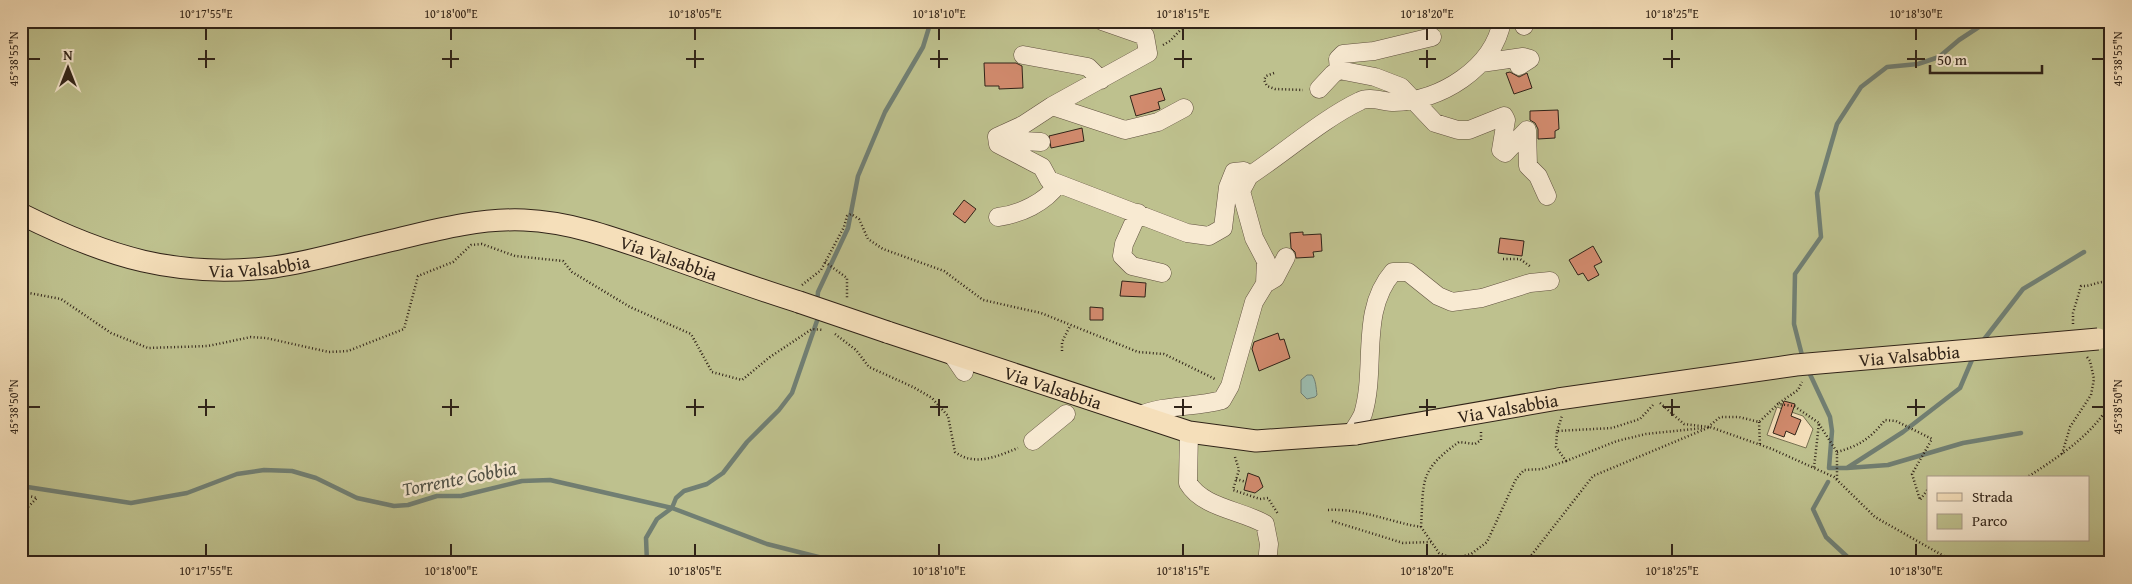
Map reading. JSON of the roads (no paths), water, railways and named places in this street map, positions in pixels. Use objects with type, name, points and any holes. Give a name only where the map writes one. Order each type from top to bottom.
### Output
[{"type":"main road","name":"Via Valsabbia","points":[[21,214],[69,238],[129,258],[201,270],[238,270],[277,266],[460,225],[506,220],[544,222],[602,234],[793,301],[1189,432],[1256,441],[1353,434],[1558,399],[1796,365],[2098,344]]},
{"type":"street","points":[[1102,21],[1145,36],[1148,53],[1052,106],[1023,125],[996,137],[998,144],[1007,151],[1042,167],[1049,180],[1058,184],[1187,233],[1209,236],[1223,228],[1228,186],[1234,172],[1244,171],[1249,176]]},
{"type":"street","points":[[1265,284],[1266,260],[1254,238],[1241,191],[1249,176],[1362,99],[1394,102],[1414,100],[1441,92],[1481,63],[1497,39],[1502,21]]},
{"type":"street","points":[[1339,70],[1338,59],[1343,54],[1410,44],[1432,37]]},
{"type":"street","points":[[1023,55],[1088,68],[1101,80]]},
{"type":"street","points":[[1481,63],[1523,57],[1530,59],[1519,66]]},
{"type":"street","points":[[1319,89],[1339,70],[1376,77],[1401,87],[1435,123],[1458,130],[1469,130],[1504,116],[1506,120],[1501,150],[1504,153],[1527,130],[1528,166],[1538,176],[1547,196]]},
{"type":"street","points":[[1052,106],[1125,130],[1158,122],[1184,108]]},
{"type":"street","points":[[1003,134],[1024,141],[1041,142]]},
{"type":"street","points":[[998,217],[1029,207],[1051,194],[1058,184]]},
{"type":"street","points":[[1138,213],[1124,244],[1122,256],[1132,266],[1162,272]]},
{"type":"street","points":[[1138,416],[1156,408],[1204,405],[1222,400],[1230,386],[1254,302],[1265,284],[1274,278],[1286,257]]},
{"type":"street","points":[[1353,434],[1362,416],[1368,392],[1372,324],[1382,285],[1393,272],[1408,272],[1438,296],[1452,302],[1482,298],[1530,283],[1550,281]]},
{"type":"street","points":[[951,353],[964,372]]},
{"type":"street","points":[[1033,441],[1066,414]]},
{"type":"street","points":[[1189,432],[1183,463],[1188,483],[1196,496],[1251,516],[1265,524],[1269,544],[1267,563]]},
{"type":"waterway","points":[[817,303],[818,292],[848,228],[858,176],[885,112],[923,47],[931,21]]},
{"type":"waterway","points":[[1803,359],[1794,324],[1795,274],[1821,237],[1817,193],[1837,124],[1861,87],[1887,67],[1918,64],[1939,57],[1959,40],[1988,21]]},
{"type":"waterway","points":[[1982,342],[2023,289],[2084,252]]},
{"type":"waterway","points":[[647,563],[646,538],[657,519],[672,508],[676,498],[684,491],[707,484],[723,473],[747,442],[779,410],[792,393],[819,315]]},
{"type":"waterway","points":[[1808,370],[1830,417],[1832,431],[1829,468],[1847,468],[1903,432],[1960,388],[1974,355]]},
{"type":"waterway","points":[[1847,468],[1888,465],[1963,443],[2021,433]]},
{"type":"waterway","name":"Torrente Gobbia","points":[[21,486],[131,503],[187,493],[237,474],[264,470],[292,471],[316,478],[357,498],[394,506],[408,505],[437,496],[461,496],[522,481],[550,480],[672,508],[767,544],[842,563]]},
{"type":"waterway","points":[[1828,482],[1813,509],[1826,537],[1854,563]]}]
